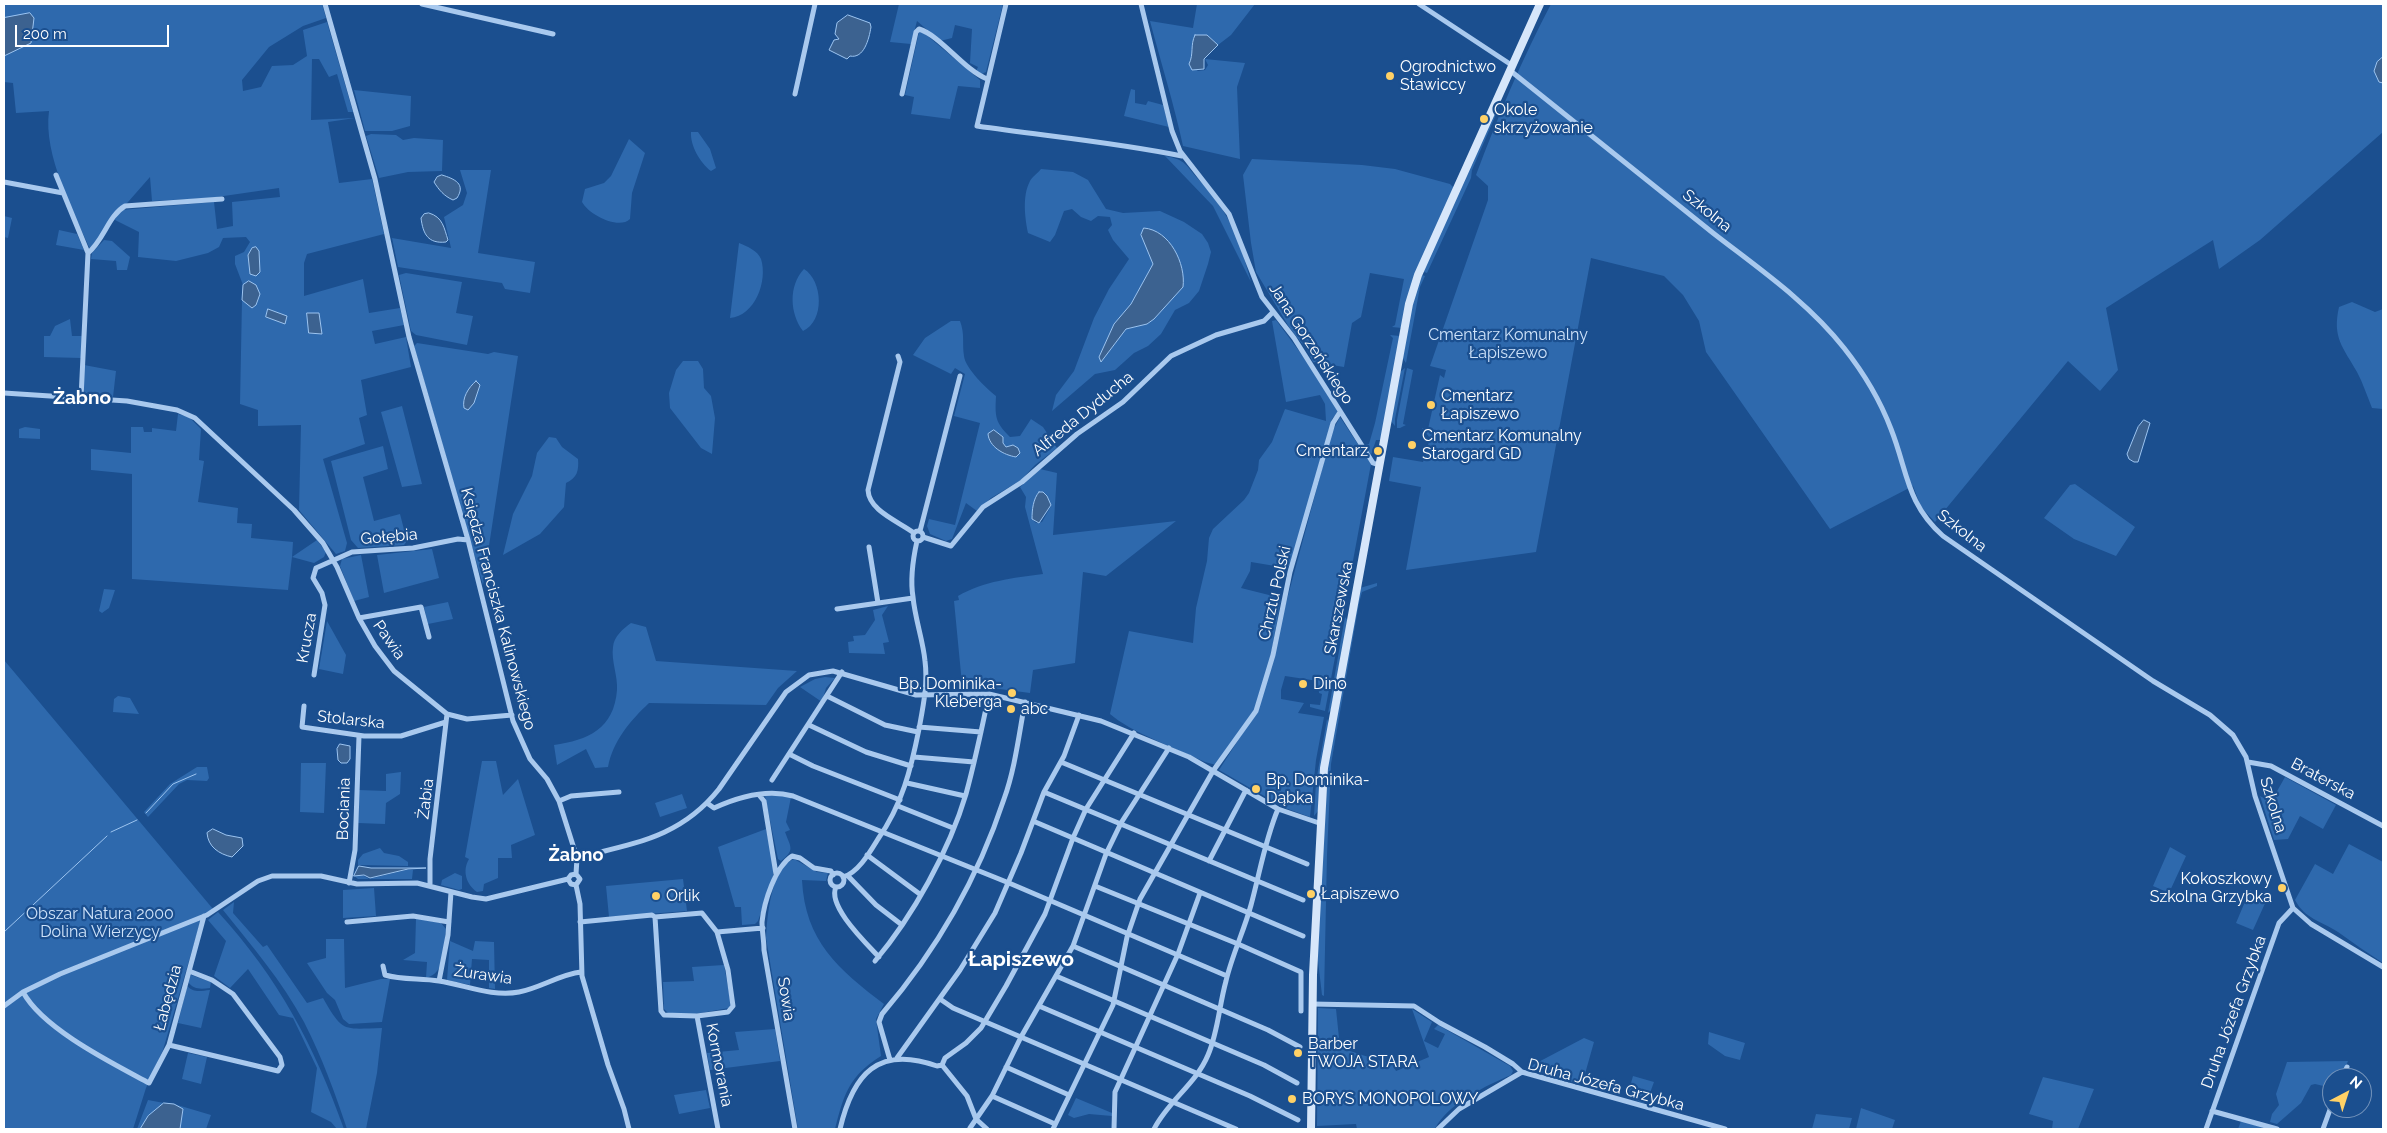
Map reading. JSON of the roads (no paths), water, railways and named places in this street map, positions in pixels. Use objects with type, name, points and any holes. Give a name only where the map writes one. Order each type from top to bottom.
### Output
[{"type":"main road","name":"Skarszewska","points":[[1311,1129],[1312,1004],[1319,823],[1324,768],[1413,290],[1540,4]]},
{"type":"street","name":"Księdza Franciszka Kalinowskiego","points":[[324,4],[376,179],[409,337],[468,540],[518,736],[530,759],[547,779],[559,801],[577,858],[576,874]]},
{"type":"street","points":[[422,4],[553,34]]},
{"type":"street","points":[[795,94],[815,4]]},
{"type":"street","points":[[1006,4],[977,126],[1049,137],[1082,139],[1182,156]]},
{"type":"street","name":"Jana Gorzeńskiego","points":[[1141,4],[1172,131],[1182,156],[1229,214],[1262,296],[1294,338],[1373,463],[1379,465]]},
{"type":"street","name":"Szkolna","points":[[1419,4],[1510,64],[1512,72],[1778,284],[1824,326],[1843,347],[1872,390],[1890,428],[1912,496],[1922,516],[1931,525],[1968,554],[2140,672],[2210,715],[2239,742],[2248,762],[2255,796],[2293,908]]},
{"type":"street","points":[[902,94],[914,40],[919,28],[926,31],[945,48],[987,79]]},
{"type":"street","points":[[56,175],[88,253],[81,398]]},
{"type":"street","points":[[4,182],[63,193]]},
{"type":"street","points":[[88,253],[102,237],[117,210],[125,206],[222,199]]},
{"type":"street","name":"Alfreda Dyducha","points":[[923,537],[951,546],[983,507],[1022,482],[1077,434],[1123,402],[1171,356],[1216,335],[1264,321],[1273,312]]},
{"type":"street","points":[[836,887],[842,884],[845,876],[867,855],[898,806],[912,766],[925,696],[925,661],[913,598],[913,567],[917,541],[923,537],[877,508],[869,499],[868,490],[900,362],[898,356]]},
{"type":"street","points":[[917,541],[913,538],[917,532],[960,376]]},
{"type":"street","name":"Pawia","points":[[4,393],[145,404],[177,410],[190,416],[202,424],[294,510],[323,543],[334,560],[359,618],[379,651],[394,670],[447,714],[467,720],[512,715]]},
{"type":"street","name":"Chrztu Polski","points":[[1054,1127],[1114,1001],[1128,934],[1139,903],[1213,771],[1256,711],[1273,655],[1290,572],[1333,423],[1340,412]]},
{"type":"street","points":[[448,541],[457,536],[464,526]]},
{"type":"street","name":"Gołębia","points":[[334,560],[352,552],[412,548],[458,539],[468,540]]},
{"type":"street","points":[[869,547],[878,603]]},
{"type":"street","name":"Krucza","points":[[314,675],[325,605],[322,593],[314,580],[314,572],[318,566],[334,560]]},
{"type":"street","points":[[837,609],[913,598]]},
{"type":"street","points":[[359,618],[421,607],[429,637]]},
{"type":"street","points":[[577,858],[664,834],[679,825],[707,803],[791,686],[816,672],[842,672],[904,692],[925,696],[960,693],[989,694],[1079,715],[1134,733],[1169,748],[1278,809],[1319,823]]},
{"type":"street","points":[[772,780],[791,755],[842,672]]},
{"type":"street","points":[[836,887],[834,898],[850,926],[877,959],[902,926],[941,855],[965,796],[989,694]]},
{"type":"street","points":[[827,696],[884,725],[981,732]]},
{"type":"street","points":[[890,1060],[879,1022],[882,1014],[947,926],[976,870],[1008,789],[1025,702]]},
{"type":"street","name":"Stolarska","points":[[304,706],[302,727],[359,736],[401,736],[446,722]]},
{"type":"street","name":"Żabia","points":[[430,886],[430,859],[447,714]]},
{"type":"street","points":[[897,1058],[979,942],[1009,883],[1044,792],[1061,762],[1079,715]]},
{"type":"street","points":[[809,725],[866,752],[912,766]]},
{"type":"street","points":[[942,1065],[945,1058],[966,1043],[985,1022],[1036,933],[1051,901],[1072,838],[1086,809],[1134,733]]},
{"type":"street","name":"Bociania","points":[[349,883],[356,850],[359,736]]},
{"type":"street","points":[[970,1128],[992,1096],[1020,1036],[1073,946],[1106,854],[1121,823],[1169,748]]},
{"type":"street","points":[[791,755],[813,766],[900,800]]},
{"type":"street","points":[[914,756],[974,762]]},
{"type":"street","points":[[1061,762],[1307,864]]},
{"type":"street","name":"Braterska","points":[[2248,762],[2271,766],[2383,826]]},
{"type":"street","points":[[907,783],[965,796]]},
{"type":"street","points":[[1209,861],[1246,790]]},
{"type":"street","points":[[559,801],[571,796],[619,792]]},
{"type":"street","points":[[1044,792],[1303,900]]},
{"type":"street","points":[[707,803],[714,808],[739,799],[759,795],[775,793],[793,796],[1009,883],[1227,976]]},
{"type":"street","name":"Sowia","points":[[759,795],[764,801],[776,874]]},
{"type":"street","points":[[898,806],[952,828]]},
{"type":"street","points":[[1154,1129],[1198,1074],[1213,1043],[1227,976],[1249,912],[1258,880],[1264,846],[1278,809]]},
{"type":"street","points":[[1033,821],[1106,854],[1303,936]]},
{"type":"street","points":[[867,855],[920,895]]},
{"type":"street","name":"Sowia","points":[[795,1129],[764,950],[763,928],[766,905],[776,874],[784,861],[792,856],[800,858],[814,868],[831,871],[833,875]]},
{"type":"street","points":[[4,1006],[24,992],[60,974],[204,916],[258,881],[272,876],[321,876],[349,883],[409,882],[486,899],[568,879],[571,875],[576,874],[580,880],[576,885]]},
{"type":"street","points":[[836,887],[830,882],[833,875],[845,876],[902,926]]},
{"type":"street","points":[[568,879],[571,884],[576,885]]},
{"type":"street","points":[[576,885],[580,898],[581,972],[605,1057],[624,1109],[629,1129]]},
{"type":"street","points":[[1095,886],[1238,944],[1301,972],[1301,1011]]},
{"type":"street","name":"Żurawia","points":[[439,981],[449,922],[451,892]]},
{"type":"street","points":[[1114,1129],[1114,1096],[1120,1078],[1178,954],[1200,893]]},
{"type":"street","points":[[2293,908],[2311,924],[2383,967]]},
{"type":"street","name":"Druha Józefa Grzybka","points":[[2206,1129],[2279,923],[2293,908]]},
{"type":"street","points":[[580,922],[652,915],[655,917],[702,913],[718,932],[763,928]]},
{"type":"street","name":"Łabędzia","points":[[24,992],[30,1004],[68,1035],[149,1083],[169,1045],[204,916]]},
{"type":"street","points":[[347,922],[414,916],[449,922]]},
{"type":"street","points":[[655,917],[661,1011],[664,1015],[697,1016]]},
{"type":"street","name":"Kormorania","points":[[718,932],[734,1002],[728,1012],[697,1016],[718,1129]]},
{"type":"street","points":[[1073,946],[1268,1030],[1300,1048]]},
{"type":"street","name":"Żurawia","points":[[383,966],[385,975],[439,981],[505,994],[548,984],[563,976],[581,972]]},
{"type":"street","points":[[169,1045],[278,1071],[282,1065],[280,1058],[233,994],[212,980],[189,971]]},
{"type":"street","points":[[1056,976],[1264,1065],[1297,1083]]},
{"type":"street","points":[[940,999],[953,1008],[1236,1129]]},
{"type":"street","points":[[1312,1004],[1414,1006],[1440,1024],[1485,1046],[1522,1072]]},
{"type":"street","points":[[1039,1006],[1250,1096],[1298,1120]]},
{"type":"street","points":[[840,1129],[847,1105],[858,1083],[870,1070],[897,1058],[942,1065],[967,1096],[976,1119],[987,1129]]},
{"type":"street","points":[[1006,1067],[1069,1095]]},
{"type":"street","name":"Druha Józefa Grzybka","points":[[1438,1129],[1459,1110],[1522,1072],[1724,1129]]},
{"type":"street","points":[[992,1096],[1054,1127]]},
{"type":"street","points":[[2212,1111],[2277,1129]]},
{"type":"waterway","points":[[146,813],[173,784],[196,774]]},
{"type":"waterway","points":[[111,832],[137,820]]},
{"type":"waterway","points":[[4,932],[107,836]]},
{"type":"place","name":"Ogrodnictwo Stawiccy","points":[[1390,76]]},
{"type":"place","name":"Okole skrzyżowanie","points":[[1484,119]]},
{"type":"place","name":"Cmentarz Łapiszewo","points":[[1431,405]]},
{"type":"place","name":"Cmentarz Komunalny Starogard GD","points":[[1412,445]]},
{"type":"place","name":"Cmentarz","points":[[1378,451]]},
{"type":"place","name":"Dino","points":[[1303,684]]},
{"type":"place","name":"Bp. Dominika- Kleberga","points":[[1012,693]]},
{"type":"place","name":"abc","points":[[1011,709]]},
{"type":"place","name":"Bp. Dominika- Dąbka","points":[[1256,789]]},
{"type":"place","name":"Kokoszkowy Szkolna Grzybka","points":[[2282,888]]},
{"type":"place","name":"Łapiszewo","points":[[1311,894]]},
{"type":"place","name":"Orlik","points":[[656,896]]},
{"type":"place","name":"Barber TWOJA STARA","points":[[1298,1053]]},
{"type":"place","name":"BORYS MONOPOLOWY","points":[[1292,1099]]},
{"type":"district","name":"Żabno","points":[[82,398]]},
{"type":"district","name":"Żabno","points":[[576,856]]},
{"type":"district","name":"Łapiszewo","points":[[1021,960]]},
{"type":"park label","name":"Cmentarz Komunalny Łapiszewo","points":[[1508,344]]},
{"type":"park label","name":"Obszar Natura 2000 Dolina Wierzycy","points":[[100,923]]}]
